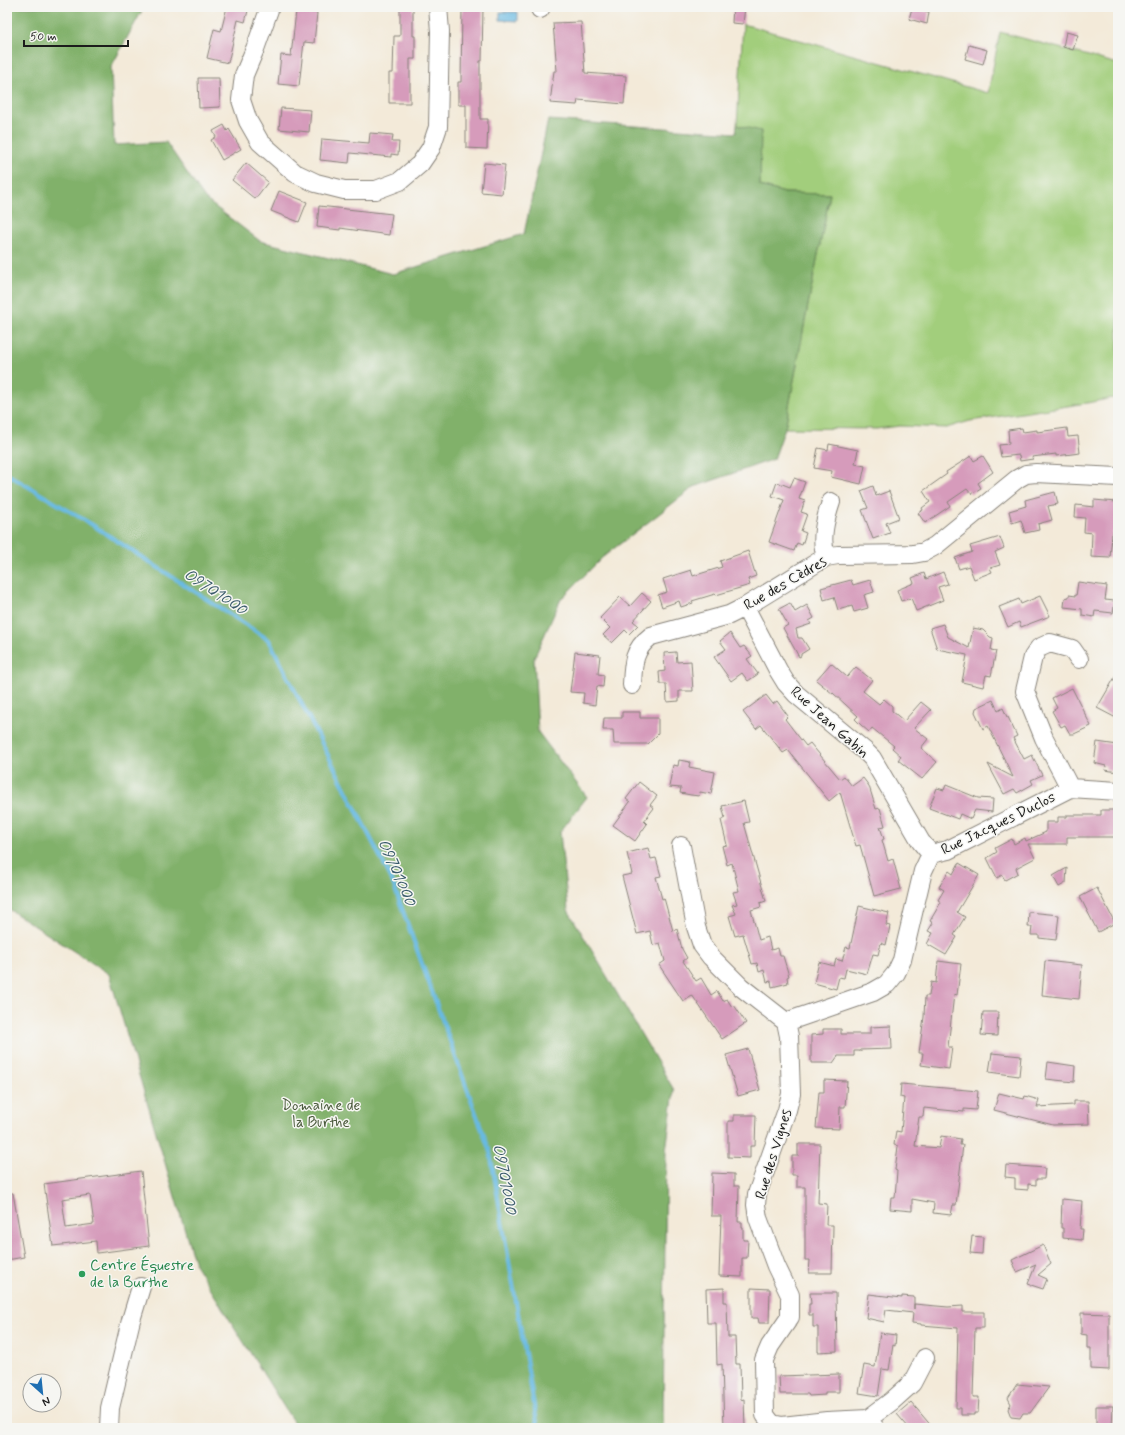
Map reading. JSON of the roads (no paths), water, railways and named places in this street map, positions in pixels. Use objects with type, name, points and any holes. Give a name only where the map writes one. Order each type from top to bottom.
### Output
[{"type":"street","points":[[270,7],[244,75],[241,100],[248,121],[260,142],[294,173],[316,183],[344,190],[376,190],[400,181],[420,164],[431,148],[438,127],[440,31],[438,7]]},
{"type":"street","name":"Rue des Cèdres","points":[[632,685],[633,666],[636,651],[642,643],[651,636],[729,615],[745,608],[826,557],[838,555],[913,554],[924,552],[935,546],[1017,479],[1026,474],[1036,473],[1118,477]]},
{"type":"street","points":[[826,557],[824,549],[825,522],[831,502]]},
{"type":"street","name":"Rue Jean Gabin","points":[[745,608],[786,683],[796,694],[872,758],[920,842],[931,854]]},
{"type":"street","points":[[1070,788],[1044,738],[1025,691],[1033,657],[1039,648],[1050,643],[1072,649],[1079,659]]},
{"type":"street","name":"Rue Jacques Duclos","points":[[786,1022],[873,992],[887,984],[896,973],[902,960],[923,871],[931,854],[948,850],[1070,788],[1118,791]]},
{"type":"street","points":[[682,846],[696,926],[702,945],[711,957],[741,987],[786,1022]]},
{"type":"street","name":"Rue des Vignes","points":[[786,1022],[789,1036],[791,1094],[787,1110],[757,1194],[756,1205],[758,1218],[776,1266],[790,1295],[790,1317],[770,1346],[764,1360],[765,1415],[772,1424],[782,1426],[827,1421],[872,1423]]},
{"type":"street","points":[[109,1428],[110,1408],[131,1320],[141,1287]]},
{"type":"street","points":[[872,1423],[892,1401],[912,1383],[925,1358]]},
{"type":"water","points":[[500,12],[518,12],[518,21],[500,20]]},
{"type":"waterway","name":"O9701000","points":[[7,474],[91,524],[269,640],[391,878],[490,1152],[538,1428]]},
{"type":"place","name":"Centre Équestre de la Burthe","points":[[82,1274]]},
{"type":"park label","name":"Domaine de la Burthe","points":[[321,1114]]}]
